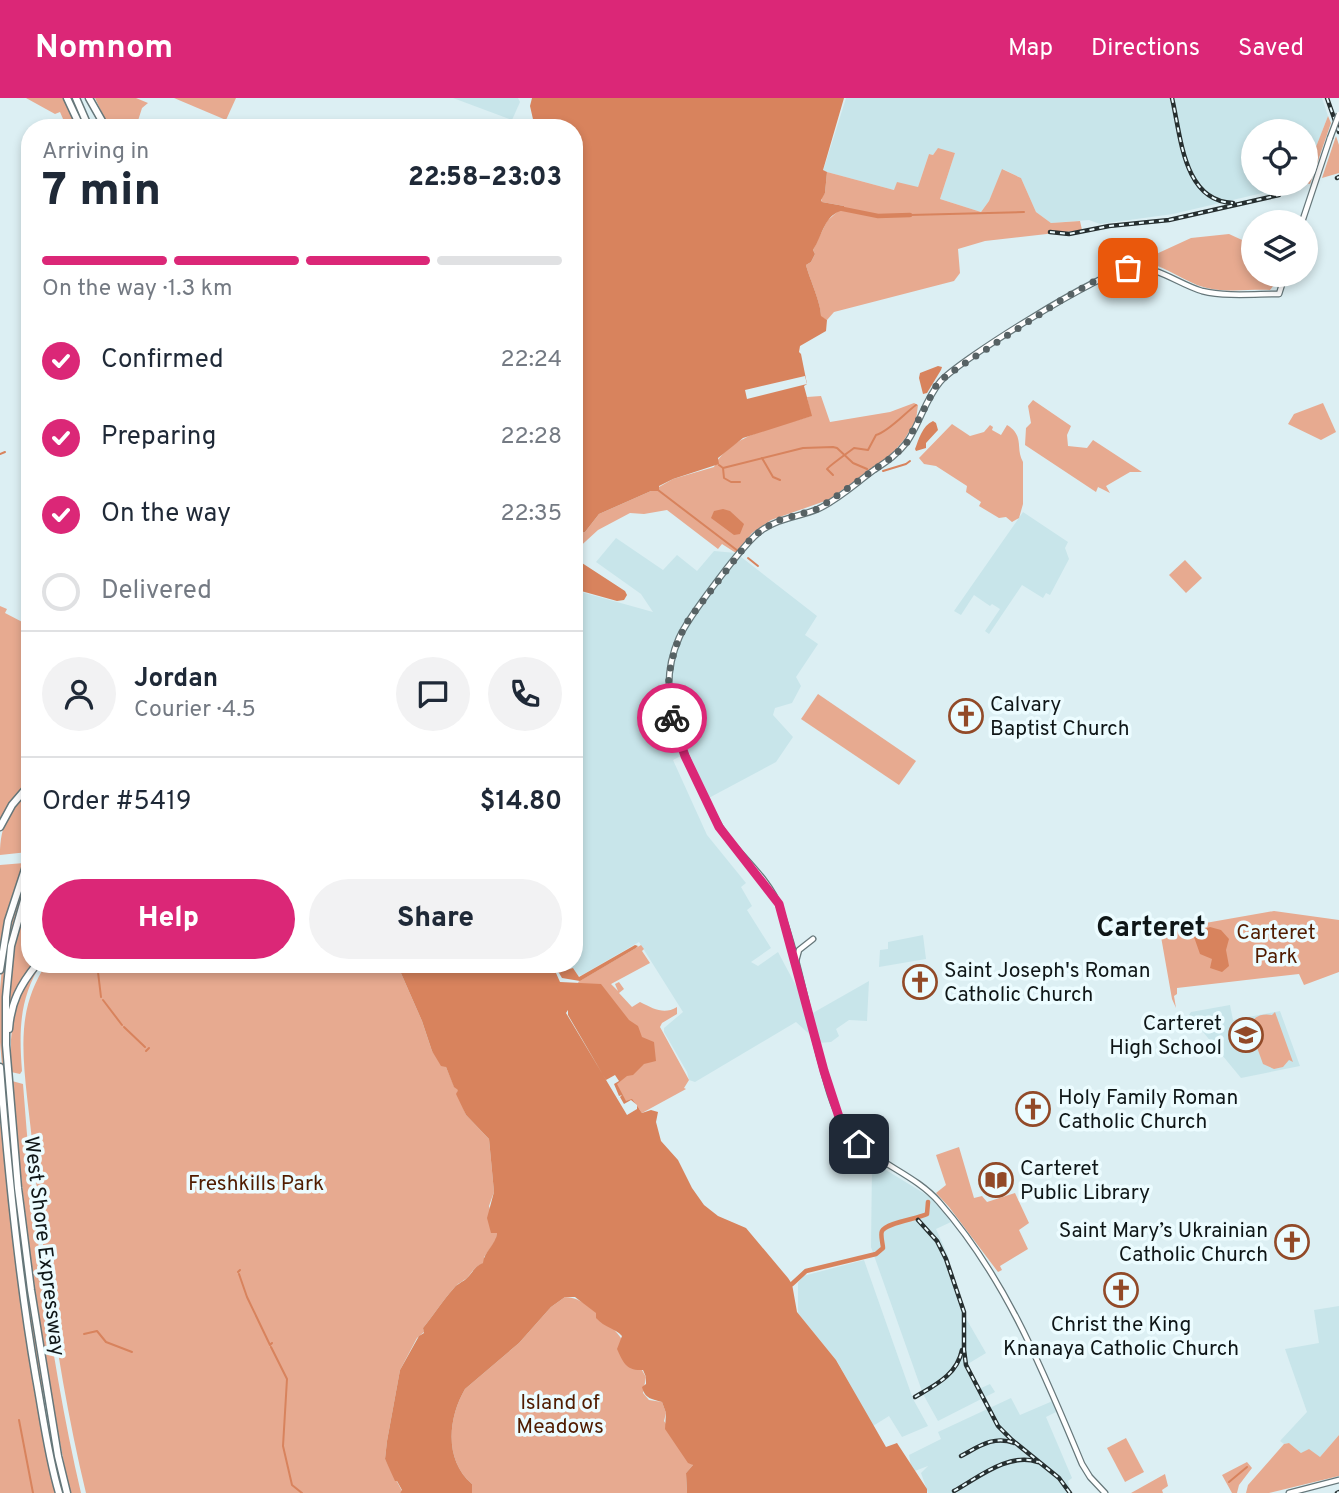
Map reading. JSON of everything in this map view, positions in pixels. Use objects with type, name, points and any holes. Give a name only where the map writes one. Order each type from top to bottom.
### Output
[{"type":"highway","points":[[68,98],[77,119]]},
{"type":"highway","points":[[76,98],[85,119]]},
{"type":"highway","points":[[89,98],[101,119]]},
{"type":"highway","points":[[0,827],[21,794]]},
{"type":"highway","points":[[0,970],[8,921],[21,880]]},
{"type":"highway","name":"West Shore Expressway","points":[[21,908],[8,972],[6,1045],[9,1084],[32,1303],[58,1456],[67,1493]]},
{"type":"highway","points":[[9,1084],[9,1035],[13,1001],[30,973]]},
{"type":"highway","name":"West Shore Expressway","points":[[0,1067],[28,1329],[59,1493]]},
{"type":"highway","points":[[0,1089],[3,1113]]},
{"type":"main road","points":[[1306,210],[1339,114]]},
{"type":"main road","points":[[1105,1493],[1082,1464],[1042,1367],[1016,1313],[977,1253],[933,1196],[859,1144],[839,1117],[779,904],[719,827],[685,756],[671,716],[668,686],[671,663],[678,640],[689,619],[756,534],[776,521],[818,509],[895,455],[907,442],[936,386],[947,375],[1066,297],[1118,270],[1147,268],[1213,293],[1279,294],[1282,287]]},
{"type":"main road","points":[[796,965],[799,950],[813,939]]},
{"type":"main road","points":[[1289,1493],[1339,1480]]},
{"type":"shaded area","points":[[453,98],[518,98],[520,102],[512,119]]},
{"type":"shaded area","points":[[532,98],[844,98],[823,170],[827,172],[825,193],[821,200],[844,206],[844,210],[828,220],[813,250],[815,254],[806,265],[821,316],[827,320],[826,331],[800,346],[799,352],[812,416],[743,438],[718,458],[719,464],[673,479],[659,486],[659,491],[651,491],[599,514],[583,533],[583,119],[533,119],[530,106]]},
{"type":"shaded area","points":[[846,98],[1322,98],[1328,116],[1318,142],[1318,119],[1241,119],[1241,196],[1250,196],[1173,214],[1100,224],[1089,220],[1051,223],[1036,212],[1021,178],[1003,169],[989,201],[981,212],[940,199],[955,153],[938,149],[933,155],[929,154],[918,187],[894,190],[823,171]]},
{"type":"shaded area","points":[[942,367],[941,370],[927,393],[923,394],[920,373]]},
{"type":"shaded area","points":[[933,421],[938,430],[926,443],[926,448],[916,451],[921,433]]},
{"type":"shaded area","points":[[714,511],[730,511],[744,524],[740,534],[734,535],[711,518]]},
{"type":"shaded area","points":[[1023,512],[1068,542],[1065,548],[1069,559],[1050,595],[1046,593],[1043,598],[1022,585],[989,634],[985,631],[1000,609],[974,595],[961,615],[954,611]]},
{"type":"shaded area","points":[[616,538],[663,570],[677,555],[697,571],[714,551],[736,553],[817,616],[805,635],[818,644],[796,677],[801,686],[792,703],[775,708],[773,715],[793,737],[776,762],[705,800],[683,755],[673,760],[707,835],[746,883],[741,887],[752,906],[747,910],[771,948],[751,962],[758,966],[778,952],[811,1014],[869,981],[867,1021],[849,1020],[836,1029],[839,1036],[831,1042],[819,1043],[796,1022],[695,1082],[689,1080],[664,1032],[664,1028],[683,1012],[639,942],[582,975],[578,976],[576,973],[583,973],[583,593],[653,612],[641,594],[596,562]]},
{"type":"shaded area","points":[[583,564],[625,591],[627,595],[624,600],[617,601],[583,592]]},
{"type":"shaded area","points":[[1210,927],[1221,930],[1229,939],[1226,950],[1229,966],[1222,972],[1210,968],[1212,959],[1200,954],[1194,937],[1197,932]]},
{"type":"shaded area","points":[[923,935],[926,959],[879,967],[880,950],[888,949],[888,942]]},
{"type":"shaded area","points":[[635,945],[638,946],[580,981],[562,978],[559,973],[576,973],[579,977]]},
{"type":"shaded area","points":[[401,973],[556,973],[560,982],[601,984],[629,1020],[638,1026],[642,1037],[654,1042],[656,1061],[644,1064],[633,1075],[617,1084],[626,1101],[632,1099],[642,1113],[651,1110],[658,1112],[656,1122],[661,1141],[678,1160],[704,1205],[718,1216],[746,1228],[788,1278],[792,1284],[797,1312],[836,1360],[886,1447],[897,1443],[927,1493],[687,1493],[686,1473],[693,1465],[688,1463],[665,1429],[666,1413],[662,1402],[649,1398],[643,1391],[646,1377],[643,1370],[629,1367],[621,1358],[617,1349],[622,1336],[599,1321],[596,1313],[575,1297],[565,1297],[551,1307],[519,1343],[465,1389],[459,1400],[452,1425],[453,1451],[463,1474],[472,1484],[472,1493],[400,1493],[402,1490],[385,1459],[400,1370],[419,1336],[424,1333],[423,1328],[446,1298],[483,1263],[497,1233],[491,1233],[487,1218],[494,1192],[489,1139],[466,1115],[456,1094],[458,1090],[454,1087],[446,1067],[441,1066],[432,1051]]},
{"type":"shaded area","name":"Carteret High School","points":[[1230,1005],[1233,1020],[1280,1011],[1300,1066],[1241,1078],[1189,1015],[1191,1012]]},
{"type":"shaded area","points":[[876,1164],[930,1197],[951,1222],[936,1229],[948,1256],[946,1258],[964,1315],[986,1353],[966,1365],[979,1389],[990,1384],[995,1392],[938,1421],[923,1394],[871,1247],[872,1165]]},
{"type":"shaded area","points":[[864,1260],[913,1399],[928,1426],[902,1437],[889,1416],[873,1426],[837,1361],[798,1313],[798,1283],[803,1276]]},
{"type":"shaded area","points":[[1339,1306],[1339,1435],[1320,1457],[1301,1453],[1289,1443],[1280,1441],[1307,1412],[1285,1349],[1319,1343],[1314,1310]]},
{"type":"shaded area","points":[[1011,1398],[1020,1415],[1055,1400],[1060,1410],[1046,1417],[1072,1478],[1068,1481],[1071,1493],[928,1493],[921,1473],[928,1466],[912,1472],[909,1455],[941,1439],[938,1432]]},
{"type":"green space","points":[[26,98],[64,98],[74,119],[63,119],[60,112],[55,114]]},
{"type":"green space","points":[[95,98],[136,98],[148,103],[142,108],[139,119],[105,119]]},
{"type":"green space","points":[[174,98],[236,98],[226,119]]},
{"type":"green space","points":[[1328,116],[1331,123],[1318,161],[1318,142]]},
{"type":"green space","points":[[1336,136],[1339,145],[1339,173],[1322,178]]},
{"type":"green space","points":[[938,148],[955,153],[940,199],[981,212],[989,201],[1002,169],[1021,178],[1036,212],[1051,223],[1080,221],[1082,230],[985,241],[958,249],[960,273],[954,281],[834,312],[827,320],[821,317],[806,265],[815,254],[813,250],[827,221],[844,206],[822,202],[827,172],[894,190],[897,182],[918,187],[929,154],[933,155]]},
{"type":"green space","points":[[1229,234],[1241,240],[1241,287],[1272,287],[1270,290],[1206,288],[1141,261],[1191,238]]},
{"type":"green space","points":[[821,396],[830,422],[890,412],[914,403],[918,405],[916,420],[889,457],[828,500],[771,520],[752,533],[736,553],[722,544],[718,549],[667,510],[644,514],[630,513],[598,530],[583,544],[583,533],[599,514],[651,491],[658,491],[659,487],[673,479],[714,467],[721,455],[743,439],[811,416],[807,397]]},
{"type":"green space","points":[[1033,400],[1071,426],[1067,435],[1068,446],[1087,448],[1093,440],[1142,472],[1130,472],[1106,486],[1110,493],[1098,487],[1096,492],[1025,445],[1026,428],[1031,423],[1028,406]]},
{"type":"green space","points":[[1323,403],[1336,432],[1321,440],[1288,424],[1294,414]]},
{"type":"green space","points":[[952,424],[970,436],[984,432],[990,425],[992,430],[1001,435],[1007,425],[1016,433],[1023,462],[1023,504],[1019,518],[1012,522],[979,506],[981,502],[966,492],[967,486],[936,466],[924,464],[919,458]]},
{"type":"green space","points":[[1185,560],[1202,578],[1186,593],[1169,575]]},
{"type":"green space","points":[[0,606],[7,609],[5,613],[21,621],[21,794],[0,821]]},
{"type":"green space","points":[[818,694],[916,761],[899,785],[801,719]]},
{"type":"green space","points":[[21,799],[21,853],[0,855],[4,826]]},
{"type":"green space","points":[[21,863],[0,949],[0,865]]},
{"type":"green space","points":[[21,890],[10,942],[4,1026],[45,1409],[30,1325],[14,1203],[0,1042],[0,990],[9,925]]},
{"type":"green space","name":"Carteret Park","points":[[1274,911],[1339,920],[1339,972],[1304,985],[1299,974],[1177,988],[1177,994],[1174,996],[1176,1008],[1160,931]]},
{"type":"green space","points":[[21,922],[21,973],[30,973],[8,1012],[13,954]]},
{"type":"green space","points":[[641,945],[650,963],[611,984],[618,991],[615,984],[619,982],[624,989],[619,993],[632,1007],[640,1002],[663,1011],[677,1007],[677,1014],[660,1027],[689,1080],[684,1088],[686,1089],[642,1113],[639,1109],[630,1115],[606,1081],[601,984],[578,982]]},
{"type":"green space","points":[[32,973],[36,973],[28,990],[22,1016],[20,1074],[11,1072],[15,997]]},
{"type":"green space","name":"Freshkills Park","points":[[41,973],[401,973],[432,1051],[446,1067],[454,1086],[459,1090],[457,1092],[466,1115],[489,1139],[494,1192],[489,1206],[497,1233],[496,1240],[484,1257],[484,1263],[476,1267],[446,1298],[423,1328],[424,1332],[417,1338],[400,1370],[385,1459],[402,1491],[400,1493],[86,1493],[54,1323],[25,1074],[24,1029],[26,1011]]},
{"type":"green space","points":[[1275,1012],[1293,1062],[1289,1060],[1283,1067],[1274,1069],[1263,1064],[1250,1028],[1258,1016],[1272,1015]]},
{"type":"green space","points":[[12,1081],[23,1084],[44,1290],[60,1392],[81,1493],[71,1493],[67,1479],[49,1380],[27,1231]]},
{"type":"green space","points":[[0,1118],[21,1307],[55,1493],[0,1493]]},
{"type":"green space","points":[[959,1147],[974,1198],[982,1196],[987,1202],[1015,1193],[1029,1223],[1019,1230],[1028,1249],[1000,1266],[1002,1270],[998,1272],[936,1193],[946,1185],[936,1155]]},
{"type":"green space","name":"Island of Meadows","points":[[565,1297],[589,1306],[601,1316],[623,1340],[640,1366],[646,1377],[643,1393],[649,1400],[662,1402],[666,1413],[664,1421],[693,1465],[686,1473],[687,1493],[472,1493],[472,1484],[463,1474],[453,1451],[452,1425],[459,1400],[465,1389],[519,1343],[551,1307]]},
{"type":"green space","points":[[1339,1435],[1339,1476],[1269,1493],[1246,1493],[1248,1485],[1284,1444],[1289,1443],[1301,1453],[1309,1449],[1320,1457]]},
{"type":"green space","points":[[1126,1438],[1144,1472],[1125,1482],[1107,1448]]},
{"type":"green space","points":[[1247,1462],[1252,1468],[1239,1485],[1237,1493],[1232,1493],[1222,1475]]},
{"type":"green space","points":[[1165,1474],[1168,1486],[1162,1490],[1163,1493],[1131,1493]]},
{"type":"pier","points":[[805,376],[807,384],[747,399],[745,390]]},
{"type":"pier","points":[[615,1075],[619,1081],[614,1084],[619,1096],[622,1095],[620,1097],[624,1104],[631,1100],[637,1105],[637,1109],[627,1115],[606,1080]]},
{"type":"waterway","points":[[838,208],[878,216],[910,215]]},
{"type":"waterway","points":[[910,215],[1024,212]]},
{"type":"waterway","points":[[833,475],[827,469],[854,448],[868,450],[876,435],[916,405]]},
{"type":"waterway","points":[[719,465],[723,468],[803,448],[833,447],[853,463],[867,469]]},
{"type":"waterway","points":[[0,454],[5,452]]},
{"type":"waterway","points":[[762,458],[773,477],[780,480]]},
{"type":"waterway","points":[[883,471],[910,461]]},
{"type":"waterway","points":[[723,468],[724,478],[731,482],[740,482]]},
{"type":"waterway","points":[[658,490],[738,551]]},
{"type":"waterway","points":[[748,558],[758,566]]},
{"type":"waterway","points":[[98,973],[101,997]]},
{"type":"waterway","points":[[103,1000],[122,1025]]},
{"type":"waterway","points":[[124,1027],[145,1047]]},
{"type":"waterway","points":[[146,1051],[149,1048]]},
{"type":"waterway","points":[[792,1284],[806,1271],[876,1254],[883,1248],[882,1231],[896,1223],[927,1214],[928,1202]]},
{"type":"waterway","points":[[239,1274],[270,1345],[272,1343]]},
{"type":"waterway","points":[[84,1334],[97,1331],[106,1342],[132,1352]]},
{"type":"waterway","points":[[271,1347],[287,1379],[283,1446],[292,1485],[302,1493]]},
{"type":"waterway","points":[[19,1420],[33,1493]]},
{"type":"waterway","points":[[1229,1482],[1247,1467]]},
{"type":"railway","points":[[1172,98],[1182,147],[1194,179],[1204,191],[1216,199],[1233,203]]},
{"type":"railway","points":[[1327,98],[1339,132]]},
{"type":"railway","points":[[1050,232],[1069,234],[1109,226],[1169,220],[1275,196]]},
{"type":"railway","points":[[918,1220],[937,1241],[946,1259],[964,1312],[966,1365],[998,1426],[1059,1478],[1070,1493]]},
{"type":"railway","points":[[915,1397],[950,1373],[962,1350]]},
{"type":"railway","points":[[961,1456],[993,1441],[1014,1443]]},
{"type":"railway","points":[[954,1491],[1005,1463],[1016,1460],[1038,1462]]},
{"type":"way so far","points":[[672,718],[668,686],[678,640],[689,619],[752,537],[776,521],[818,509],[895,455],[907,442],[936,386],[947,375],[1066,297],[1104,276],[1128,268]]},
{"type":"place","name":"Calvary Baptist Church","points":[[966,716]]},
{"type":"place","name":"Saint Joseph's Roman Catholic Church","points":[[920,982]]},
{"type":"place","name":"Carteret High School","points":[[1246,1035]]},
{"type":"place","name":"Holy Family Roman Catholic Church","points":[[1033,1109]]},
{"type":"place","name":"Carteret Public Library","points":[[996,1180]]},
{"type":"place","name":"Saint Mary’s Ukrainian Catholic Church","points":[[1292,1242]]},
{"type":"place","name":"Christ the King Knanaya Catholic Church","points":[[1121,1290]]},
{"type":"district","name":"Carteret","points":[[1151,926]]},
{"type":"route","points":[[672,718],[685,756],[719,827],[779,904],[839,1117],[859,1144]]}]
